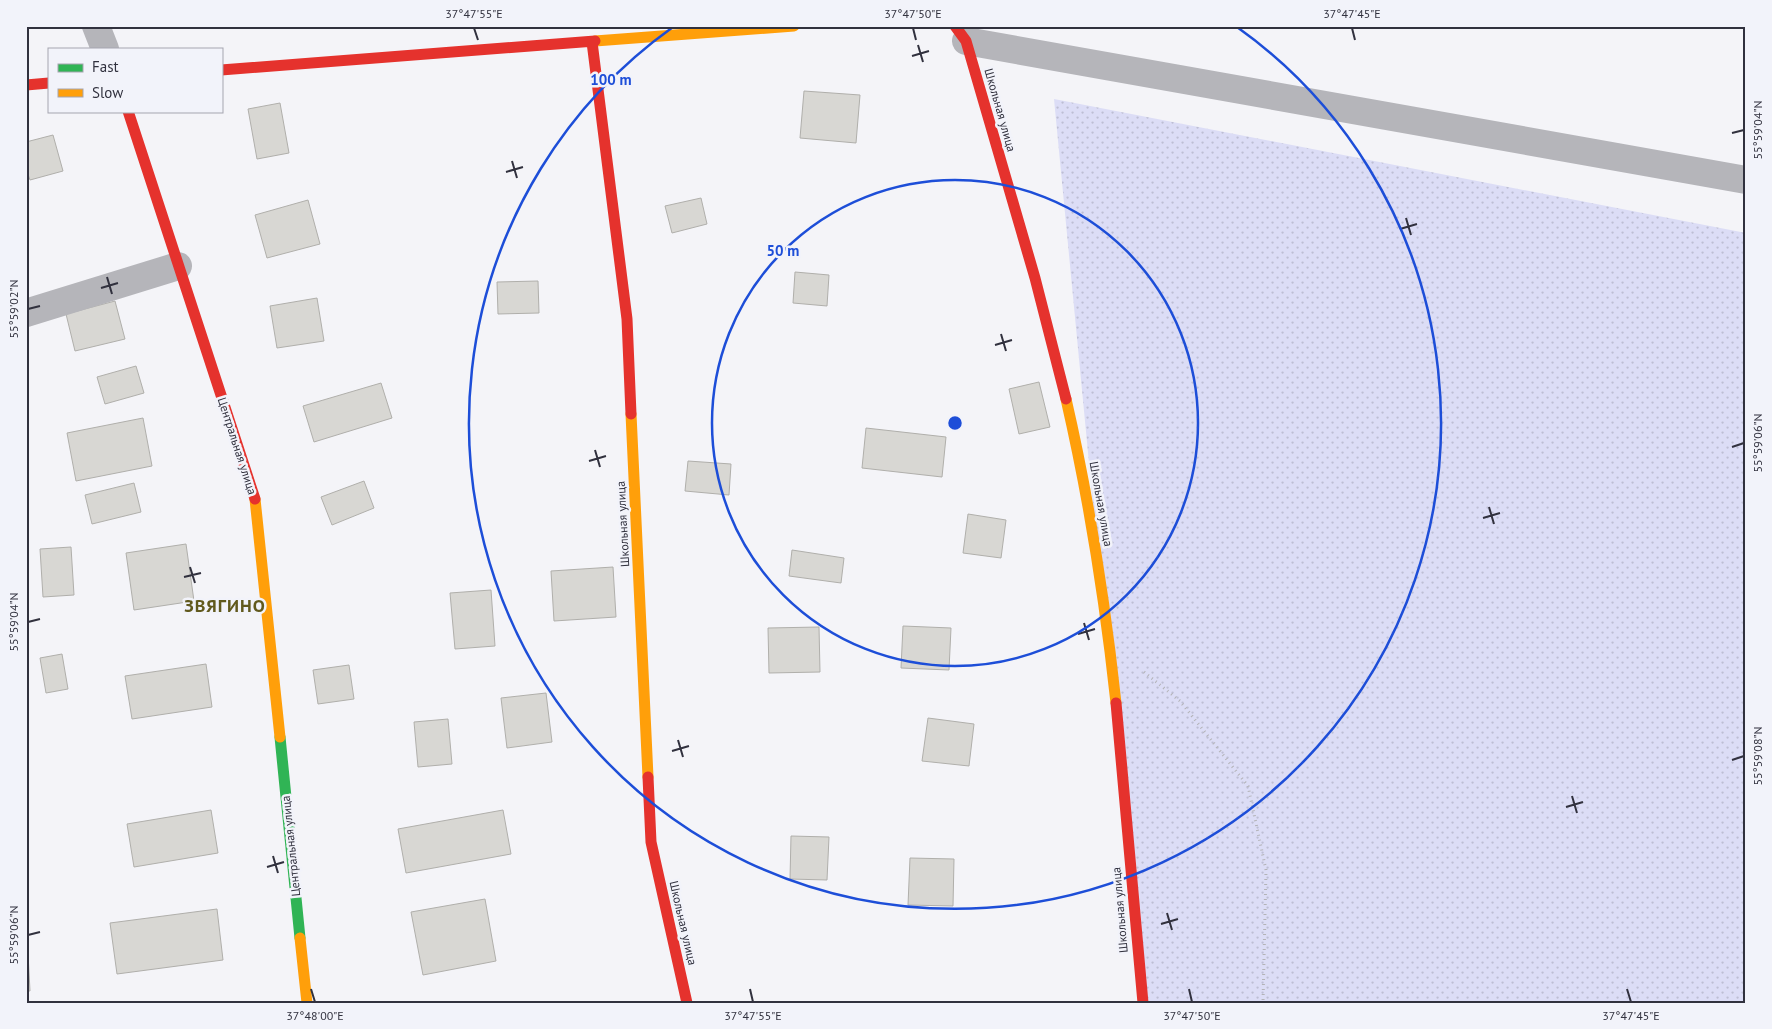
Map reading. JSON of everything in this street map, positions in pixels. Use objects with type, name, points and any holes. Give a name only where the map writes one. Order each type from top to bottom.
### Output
[{"type":"street","points":[[96,26],[105,48]]},
{"type":"street","points":[[222,70],[794,26]]},
{"type":"street","points":[[961,34],[1746,180]]},
{"type":"street","name":"Школьная улица","points":[[961,34],[1060,368],[1090,517],[1110,645],[1143,1003]]},
{"type":"street","name":"Школьная улица","points":[[592,42],[627,320],[651,842],[687,1003]]},
{"type":"street","points":[[26,85],[48,83]]},
{"type":"street","name":"Центральная улица","points":[[128,112],[255,500],[307,1003]]},
{"type":"street","points":[[26,312],[178,266]]},
{"type":"path","points":[[1110,645],[1180,701],[1248,786],[1266,870],[1263,1003]]},
{"type":"shaded area","points":[[1054,99],[1746,233],[1746,1003],[1141,1003]]},
{"type":"building","points":[[804,91],[860,95],[856,143],[800,138]]},
{"type":"building","points":[[280,103],[289,153],[257,159],[248,109]]},
{"type":"building","points":[[53,135],[63,171],[30,180],[26,169],[26,142]]},
{"type":"building","points":[[701,198],[707,224],[672,233],[665,206]]},
{"type":"building","points":[[308,200],[320,244],[267,258],[255,215]]},
{"type":"building","points":[[795,272],[829,275],[827,306],[793,303]]},
{"type":"building","points":[[538,281],[539,313],[498,314],[497,282]]},
{"type":"building","points":[[317,298],[324,341],[277,348],[270,306]]},
{"type":"building","points":[[115,301],[125,339],[75,351],[66,314]]},
{"type":"building","points":[[136,366],[144,393],[105,404],[97,377]]},
{"type":"building","points":[[1039,382],[1050,427],[1019,434],[1009,389]]},
{"type":"building","points":[[381,383],[392,418],[314,442],[303,406]]},
{"type":"building","points":[[143,418],[152,466],[76,481],[67,433]]},
{"type":"building","points":[[866,428],[946,437],[942,477],[862,468]]},
{"type":"building","points":[[688,461],[731,464],[729,495],[685,491]]},
{"type":"building","points":[[364,481],[374,508],[332,525],[321,497]]},
{"type":"building","points":[[134,483],[141,512],[92,524],[85,495]]},
{"type":"building","points":[[968,514],[1006,520],[1001,558],[963,553]]},
{"type":"building","points":[[186,544],[194,601],[134,610],[126,553]]},
{"type":"building","points":[[71,547],[74,595],[43,597],[40,549]]},
{"type":"building","points":[[792,550],[844,558],[841,583],[789,576]]},
{"type":"building","points":[[613,567],[616,617],[554,621],[551,571]]},
{"type":"building","points":[[491,590],[495,646],[455,649],[450,593]]},
{"type":"building","points":[[903,626],[951,628],[949,670],[901,668]]},
{"type":"building","points":[[819,627],[820,672],[769,673],[768,628]]},
{"type":"building","points":[[62,654],[68,689],[46,693],[40,658]]},
{"type":"building","points":[[206,664],[212,707],[132,719],[125,676]]},
{"type":"building","points":[[349,665],[354,699],[318,704],[313,670]]},
{"type":"building","points":[[546,693],[552,742],[507,748],[501,698]]},
{"type":"building","points":[[928,718],[974,724],[969,766],[922,761]]},
{"type":"building","points":[[448,719],[452,764],[418,767],[414,722]]},
{"type":"building","points":[[211,810],[218,853],[134,867],[127,824]]},
{"type":"building","points":[[503,810],[511,854],[406,873],[398,829]]},
{"type":"building","points":[[791,836],[829,837],[827,880],[790,879]]},
{"type":"building","points":[[910,858],[954,859],[953,906],[908,905]]},
{"type":"building","points":[[485,899],[496,961],[423,975],[411,912]]},
{"type":"building","points":[[217,909],[223,960],[117,974],[110,923]]},
{"type":"building","points":[[27,935],[30,991],[26,991]]},
{"type":"traffic: fast","points":[[280,737],[300,938]]},
{"type":"traffic: slow","points":[[595,41],[794,26]]},
{"type":"traffic: slow","points":[[1066,399],[1096,550],[1116,703]]},
{"type":"traffic: slow","points":[[631,414],[648,777]]},
{"type":"traffic: slow","points":[[255,499],[280,737]]},
{"type":"traffic: slow","points":[[300,938],[307,1003]]},
{"type":"traffic: jam","points":[[955,26],[966,41],[1035,278],[1066,399]]},
{"type":"traffic: jam","points":[[222,70],[595,41]]},
{"type":"traffic: jam","points":[[592,42],[627,319],[631,414]]},
{"type":"traffic: jam","points":[[26,85],[48,83]]},
{"type":"traffic: jam","points":[[128,112],[255,499]]},
{"type":"traffic: jam","points":[[1116,703],[1143,1003]]},
{"type":"traffic: jam","points":[[648,777],[651,842],[687,1003]]},
{"type":"district","name":"ЗВЯГИНО","points":[[225,606]]}]
